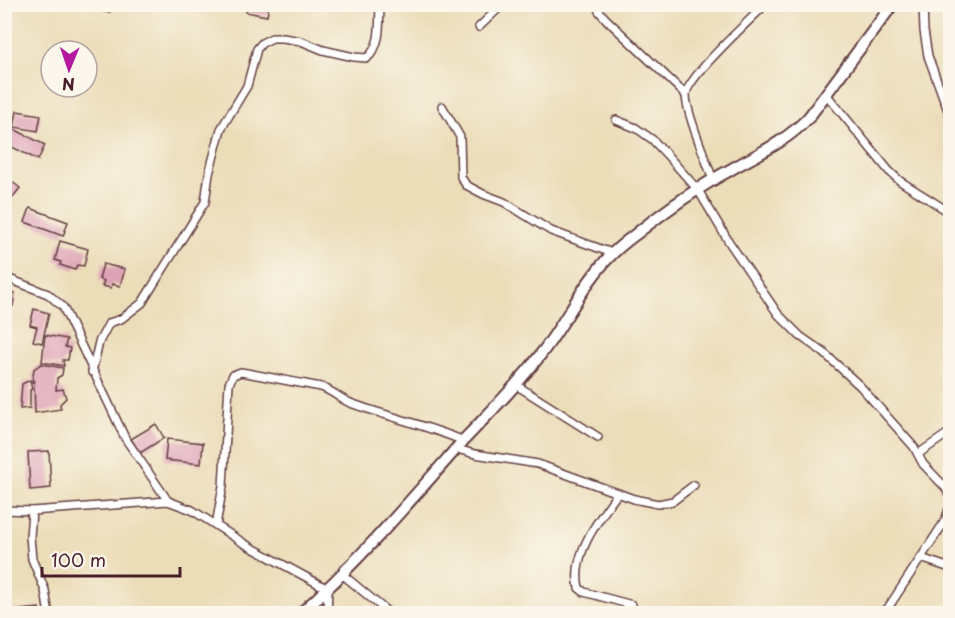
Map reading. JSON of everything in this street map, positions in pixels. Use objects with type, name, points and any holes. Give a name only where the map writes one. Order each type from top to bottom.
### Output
[{"type":"street","points":[[82,4],[108,8]]},
{"type":"street","points":[[92,372],[99,342],[109,323],[121,319],[142,303],[205,202],[220,129],[247,86],[257,49],[262,43],[272,38],[282,38],[301,41],[322,50],[367,58],[374,52],[377,41],[380,4]]},
{"type":"street","points":[[479,27],[503,4]]},
{"type":"street","points":[[596,4],[606,19],[685,94],[713,180]]},
{"type":"street","points":[[685,94],[689,83],[700,68],[766,4]]},
{"type":"street","points":[[300,614],[328,589],[397,517],[516,385],[543,352],[593,275],[612,253],[656,218],[713,180],[791,135],[809,117],[893,4]]},
{"type":"street","points":[[923,4],[928,56],[951,116]]},
{"type":"street","points":[[826,94],[889,171],[900,181],[946,210]]},
{"type":"street","points":[[442,106],[460,137],[461,177],[466,185],[504,202],[551,231],[612,253]]},
{"type":"street","points":[[615,120],[636,128],[653,140],[698,190],[729,242],[778,314],[800,336],[823,352],[860,386],[918,454],[923,464],[945,487],[950,496],[950,506],[945,521],[885,611],[903,614]]},
{"type":"street","points":[[4,277],[48,294],[63,307],[124,438],[168,501]]},
{"type":"street","points":[[216,525],[223,486],[229,384],[234,375],[241,372],[331,390],[354,404],[433,428],[475,454],[538,464],[618,493],[658,504],[673,501],[694,485]]},
{"type":"street","points":[[516,385],[598,437]]},
{"type":"street","points":[[918,454],[951,432]]},
{"type":"street","points":[[618,493],[598,521],[582,552],[577,579],[579,588],[584,592],[632,605]]},
{"type":"street","points":[[4,510],[32,512],[168,501],[192,510],[245,544],[328,589]]},
{"type":"street","points":[[32,512],[30,537],[32,559],[45,590],[48,609]]},
{"type":"street","points":[[921,558],[951,568]]},
{"type":"street","points":[[342,574],[390,614]]},
{"type":"street","points":[[327,614],[328,589]]},
{"type":"building","points":[[248,5],[269,5],[267,16],[246,12]]},
{"type":"building","points":[[17,111],[41,115],[38,131],[14,127]]},
{"type":"building","points":[[12,128],[45,145],[38,160],[4,143]]},
{"type":"building","points":[[5,176],[20,188],[9,202],[5,198]]},
{"type":"building","points":[[30,208],[68,222],[63,236],[25,222]]},
{"type":"building","points":[[60,241],[88,249],[84,266],[77,265],[75,270],[60,265],[61,262],[55,260]]},
{"type":"building","points":[[103,264],[125,269],[120,286],[112,284],[111,288],[102,286],[104,281],[99,279]]},
{"type":"building","points":[[4,291],[15,293],[13,306],[4,305]]},
{"type":"building","points":[[34,309],[49,313],[42,343],[33,341],[37,327],[30,325]]},
{"type":"building","points":[[45,335],[67,339],[65,347],[70,348],[68,360],[63,360],[64,366],[42,362]]},
{"type":"building","points":[[41,364],[63,368],[62,375],[57,378],[56,390],[63,389],[66,398],[60,404],[61,409],[35,413],[34,381],[32,382],[34,369]]},
{"type":"building","points":[[30,380],[32,389],[30,390],[30,408],[20,409],[22,384]]},
{"type":"building","points":[[156,424],[164,438],[140,453],[131,439]]},
{"type":"building","points":[[167,439],[203,443],[201,464],[165,460]]},
{"type":"building","points":[[49,451],[51,488],[30,490],[28,452]]},
{"type":"building","points":[[39,608],[40,614],[10,614],[10,611]]}]
